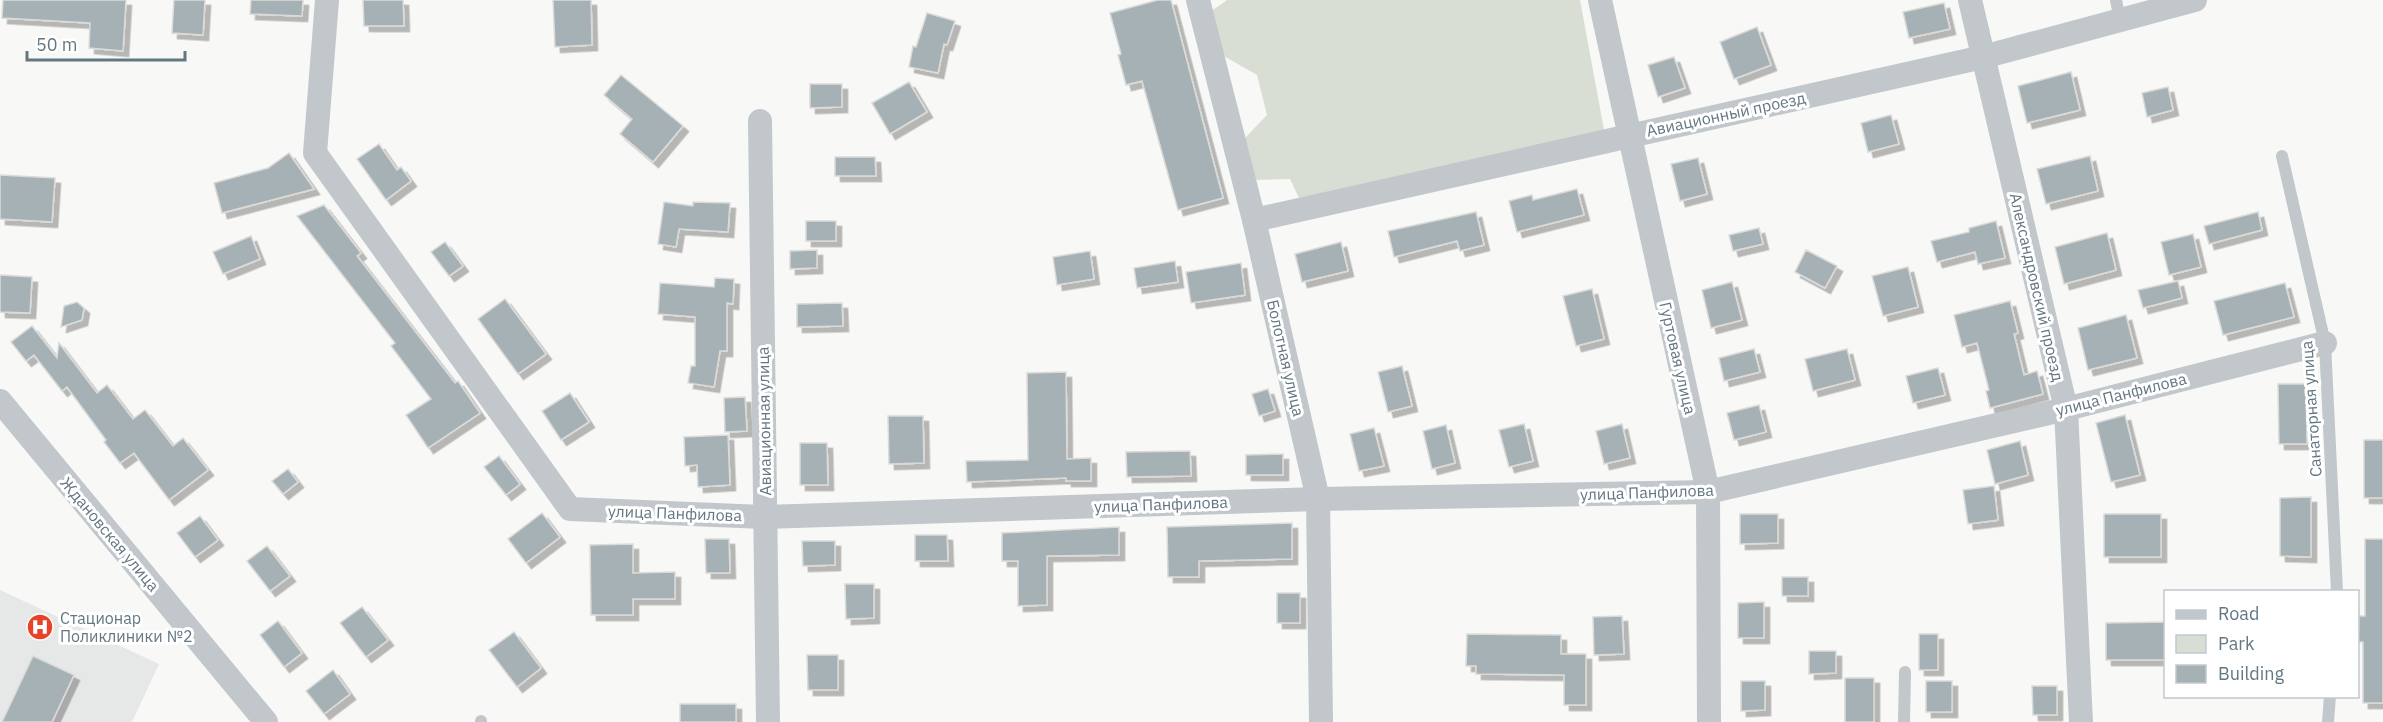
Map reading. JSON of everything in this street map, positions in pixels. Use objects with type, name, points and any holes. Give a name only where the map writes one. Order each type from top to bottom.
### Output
[{"type":"street","name":"улица Панфилова","points":[[327,0],[315,153],[570,508],[765,517],[1318,500],[1708,492],[2066,409],[2325,343]]},
{"type":"street","name":"Болотная улица","points":[[1198,0],[1254,220],[1318,500],[1321,722]]},
{"type":"street","name":"Гуртовая улица","points":[[1600,0],[1708,492],[1709,722]]},
{"type":"street","name":"Александровский проезд","points":[[1970,0],[2066,409],[2081,722]]},
{"type":"street","name":"Авиационный проезд","points":[[1254,220],[1983,57],[2118,10],[2195,0]]},
{"type":"street","name":"Авиационная улица","points":[[760,121],[768,722]]},
{"type":"street","name":"Ждановская улица","points":[[0,401],[266,722]]},
{"type":"lane","name":"Санаторная улица","points":[[2282,156],[2325,343],[2337,590]]},
{"type":"lane","points":[[1904,722],[1905,672]]},
{"type":"lane","points":[[2328,722],[2330,698]]},
{"type":"shaded area","name":"Стационар Поликлиники №2","points":[[0,590],[159,664],[132,722],[0,722]]},
{"type":"green space","points":[[1227,0],[1580,0],[1605,135],[1299,198],[1290,179],[1255,180],[1244,139],[1267,115],[1257,75],[1222,55],[1210,12]]},
{"type":"building","points":[[3,0],[126,0],[123,51],[89,48],[90,23],[2,18]]},
{"type":"building","points":[[174,0],[205,0],[203,35],[172,33]]},
{"type":"building","points":[[251,0],[303,0],[302,16],[250,14]]},
{"type":"building","points":[[363,0],[403,0],[404,26],[364,26]]},
{"type":"building","points":[[553,0],[591,0],[592,45],[555,47]]},
{"type":"building","points":[[1158,0],[1171,0],[1223,198],[1178,210],[1142,81],[1126,85],[1118,55],[1121,54],[1110,13]]},
{"type":"building","points":[[1944,3],[1950,29],[1909,38],[1903,12]]},
{"type":"building","points":[[927,13],[955,21],[947,45],[944,44],[938,73],[909,67],[913,46],[916,47]]},
{"type":"building","points":[[1757,27],[1771,65],[1734,79],[1720,42]]},
{"type":"building","points":[[1674,57],[1685,88],[1658,97],[1648,65]]},
{"type":"building","points":[[2071,72],[2080,110],[2027,123],[2018,86]]},
{"type":"building","points":[[621,75],[683,126],[653,162],[620,134],[632,119],[604,95]]},
{"type":"building","points":[[909,82],[927,112],[890,134],[872,103]]},
{"type":"building","points":[[810,84],[842,84],[842,107],[810,108]]},
{"type":"building","points":[[2168,87],[2173,110],[2147,117],[2142,93]]},
{"type":"building","points":[[1891,115],[1899,144],[1868,152],[1861,123]]},
{"type":"building","points":[[379,144],[397,170],[401,167],[411,181],[386,200],[357,159]]},
{"type":"building","points":[[289,153],[314,189],[222,213],[214,183],[268,168]]},
{"type":"building","points":[[2090,156],[2098,191],[2046,204],[2037,169]]},
{"type":"building","points":[[835,157],[875,157],[876,176],[835,176]]},
{"type":"building","points":[[1698,158],[1707,194],[1680,201],[1671,164]]},
{"type":"building","points":[[0,175],[55,178],[52,222],[0,219]]},
{"type":"building","points":[[1577,189],[1584,215],[1517,232],[1509,201],[1532,195],[1533,200]]},
{"type":"building","points":[[664,202],[693,206],[693,202],[730,203],[728,232],[679,229],[676,247],[658,244]]},
{"type":"building","points":[[324,205],[361,253],[357,256],[455,383],[458,381],[480,413],[428,448],[406,415],[431,399],[391,346],[395,343],[297,216]]},
{"type":"building","points":[[1476,212],[1484,245],[1460,251],[1457,241],[1394,257],[1388,231]]},
{"type":"building","points":[[2258,212],[2262,230],[2209,244],[2204,226]]},
{"type":"building","points":[[806,221],[836,221],[836,241],[806,241]]},
{"type":"building","points":[[1996,221],[2005,258],[1978,264],[1975,252],[1937,262],[1931,241],[1969,232],[1969,228]]},
{"type":"building","points":[[1759,228],[1763,244],[1733,251],[1729,235]]},
{"type":"building","points":[[2107,233],[2116,270],[2064,284],[2055,247]]},
{"type":"building","points":[[2193,234],[2201,267],[2169,275],[2161,242]]},
{"type":"building","points":[[251,236],[260,259],[223,274],[213,252]]},
{"type":"building","points":[[445,242],[463,266],[449,276],[431,252]]},
{"type":"building","points":[[1341,242],[1348,271],[1302,282],[1295,254]]},
{"type":"building","points":[[817,250],[817,268],[790,269],[790,251]]},
{"type":"building","points":[[1806,250],[1837,266],[1825,288],[1795,272]]},
{"type":"building","points":[[1090,251],[1094,279],[1057,285],[1053,257]]},
{"type":"building","points":[[1175,261],[1178,282],[1137,288],[1134,268]]},
{"type":"building","points":[[1241,263],[1245,295],[1191,303],[1186,272]]},
{"type":"building","points":[[1908,267],[1918,307],[1883,316],[1872,276]]},
{"type":"building","points":[[0,275],[32,277],[30,313],[0,312]]},
{"type":"building","points":[[715,278],[734,279],[733,304],[727,303],[727,351],[720,351],[714,387],[688,383],[691,366],[695,366],[695,317],[658,314],[660,283],[714,287]]},
{"type":"building","points":[[2178,281],[2182,298],[2143,308],[2138,290]]},
{"type":"building","points":[[1732,282],[1742,320],[1711,328],[1702,290]]},
{"type":"building","points":[[2285,283],[2294,317],[2223,335],[2214,301]]},
{"type":"building","points":[[1592,289],[1604,339],[1576,346],[1563,296]]},
{"type":"building","points":[[505,299],[546,354],[518,374],[478,319]]},
{"type":"building","points":[[2010,301],[2018,333],[2014,334],[2024,375],[2037,371],[2043,394],[1990,408],[1986,391],[1989,390],[1977,343],[1962,347],[1954,315]]},
{"type":"building","points":[[77,302],[84,308],[82,320],[61,327],[64,306]]},
{"type":"building","points":[[842,303],[843,326],[797,327],[797,304]]},
{"type":"building","points":[[2126,315],[2137,358],[2088,370],[2078,328]]},
{"type":"building","points":[[32,326],[57,358],[59,343],[97,393],[107,385],[133,419],[145,410],[173,446],[183,438],[208,470],[169,500],[134,453],[120,463],[67,387],[62,391],[34,355],[26,361],[11,342]]},
{"type":"building","points":[[1754,349],[1760,372],[1724,381],[1719,358]]},
{"type":"building","points":[[1847,349],[1855,380],[1813,391],[1805,359]]},
{"type":"building","points":[[1402,366],[1412,406],[1388,412],[1378,372]]},
{"type":"building","points":[[1938,368],[1945,395],[1913,403],[1906,376]]},
{"type":"building","points":[[1066,372],[1067,459],[1091,458],[1091,481],[1066,481],[1066,478],[967,482],[966,461],[1028,460],[1027,373]]},
{"type":"building","points":[[2278,384],[2306,384],[2307,444],[2279,444]]},
{"type":"building","points":[[1268,389],[1275,411],[1259,416],[1252,394]]},
{"type":"building","points":[[570,393],[589,422],[561,440],[542,411]]},
{"type":"building","points":[[745,397],[747,431],[725,432],[724,398]]},
{"type":"building","points":[[1759,405],[1766,432],[1734,440],[1727,413]]},
{"type":"building","points":[[2125,415],[2140,475],[2111,482],[2096,423]]},
{"type":"building","points":[[888,416],[923,416],[924,463],[889,464]]},
{"type":"building","points":[[1524,424],[1533,461],[1509,467],[1499,430]]},
{"type":"building","points":[[1622,424],[1630,458],[1604,464],[1596,431]]},
{"type":"building","points":[[1446,425],[1455,463],[1432,469],[1423,431]]},
{"type":"building","points":[[1374,428],[1384,466],[1359,471],[1350,434]]},
{"type":"building","points":[[728,435],[730,485],[698,487],[697,465],[685,466],[684,437]]},
{"type":"building","points":[[2364,440],[2383,440],[2383,498],[2364,498]]},
{"type":"building","points":[[2020,441],[2028,475],[1995,484],[1987,450]]},
{"type":"building","points":[[800,443],[827,443],[828,485],[800,485]]},
{"type":"building","points":[[1190,451],[1191,476],[1127,477],[1126,452]]},
{"type":"building","points":[[1283,454],[1283,475],[1246,475],[1246,455]]},
{"type":"building","points":[[499,456],[520,484],[506,495],[484,467]]},
{"type":"building","points":[[288,469],[298,482],[283,494],[272,481]]},
{"type":"building","points":[[1994,486],[1998,520],[1968,524],[1963,490]]},
{"type":"building","points":[[2311,497],[2311,557],[2280,556],[2280,498]]},
{"type":"building","points":[[542,513],[560,537],[526,563],[508,539]]},
{"type":"building","points":[[1740,514],[1778,514],[1778,543],[1740,544]]},
{"type":"building","points":[[2104,514],[2161,514],[2161,557],[2104,557]]},
{"type":"building","points":[[200,516],[218,540],[195,557],[177,533]]},
{"type":"building","points":[[1292,523],[1292,559],[1199,561],[1199,577],[1168,577],[1167,527]]},
{"type":"building","points":[[1119,527],[1119,555],[1047,556],[1047,605],[1018,606],[1018,561],[1002,561],[1002,533]]},
{"type":"building","points":[[915,535],[947,535],[948,561],[915,561]]},
{"type":"building","points":[[705,539],[729,539],[730,573],[706,573]]},
{"type":"building","points":[[2365,539],[2383,539],[2383,703],[2363,703],[2363,642],[2359,642],[2359,616],[2365,616]]},
{"type":"building","points":[[802,541],[835,541],[835,565],[803,566]]},
{"type":"building","points":[[633,544],[633,573],[675,572],[675,599],[633,599],[633,615],[591,615],[590,545]]},
{"type":"building","points":[[267,546],[290,576],[270,591],[247,561]]},
{"type":"building","points":[[1782,577],[1808,577],[1808,596],[1782,596]]},
{"type":"building","points":[[845,584],[874,584],[874,618],[846,619]]},
{"type":"building","points":[[1277,593],[1300,593],[1300,623],[1277,623]]},
{"type":"building","points":[[1764,602],[1764,638],[1738,638],[1738,603]]},
{"type":"building","points":[[362,607],[388,640],[366,657],[340,623]]},
{"type":"building","points":[[1622,616],[1624,654],[1594,655],[1593,617]]},
{"type":"building","points":[[278,621],[302,653],[284,667],[260,635]]},
{"type":"building","points":[[2164,622],[2164,660],[2106,660],[2106,623]]},
{"type":"building","points":[[514,632],[541,668],[517,687],[489,650]]},
{"type":"building","points":[[1467,634],[1561,635],[1561,654],[1586,654],[1586,705],[1564,705],[1564,675],[1476,674],[1476,666],[1466,666]]},
{"type":"building","points":[[1919,634],[1938,634],[1938,670],[1919,670]]},
{"type":"building","points":[[1809,651],[1836,651],[1836,673],[1809,674]]},
{"type":"building","points":[[807,655],[838,655],[838,690],[808,690]]},
{"type":"building","points":[[33,656],[74,675],[52,722],[2,722]]},
{"type":"building","points":[[333,670],[350,694],[324,714],[306,691]]},
{"type":"building","points":[[1845,678],[1874,678],[1874,722],[1845,722]]},
{"type":"building","points":[[1741,681],[1765,681],[1765,710],[1741,711]]},
{"type":"building","points":[[1926,681],[1952,681],[1952,712],[1926,712]]},
{"type":"building","points":[[2032,686],[2057,686],[2057,715],[2033,715]]},
{"type":"building","points":[[680,704],[736,704],[736,722],[680,722]]},
{"type":"place","name":"Стационар Поликлиники №2","points":[[40,627]]}]
